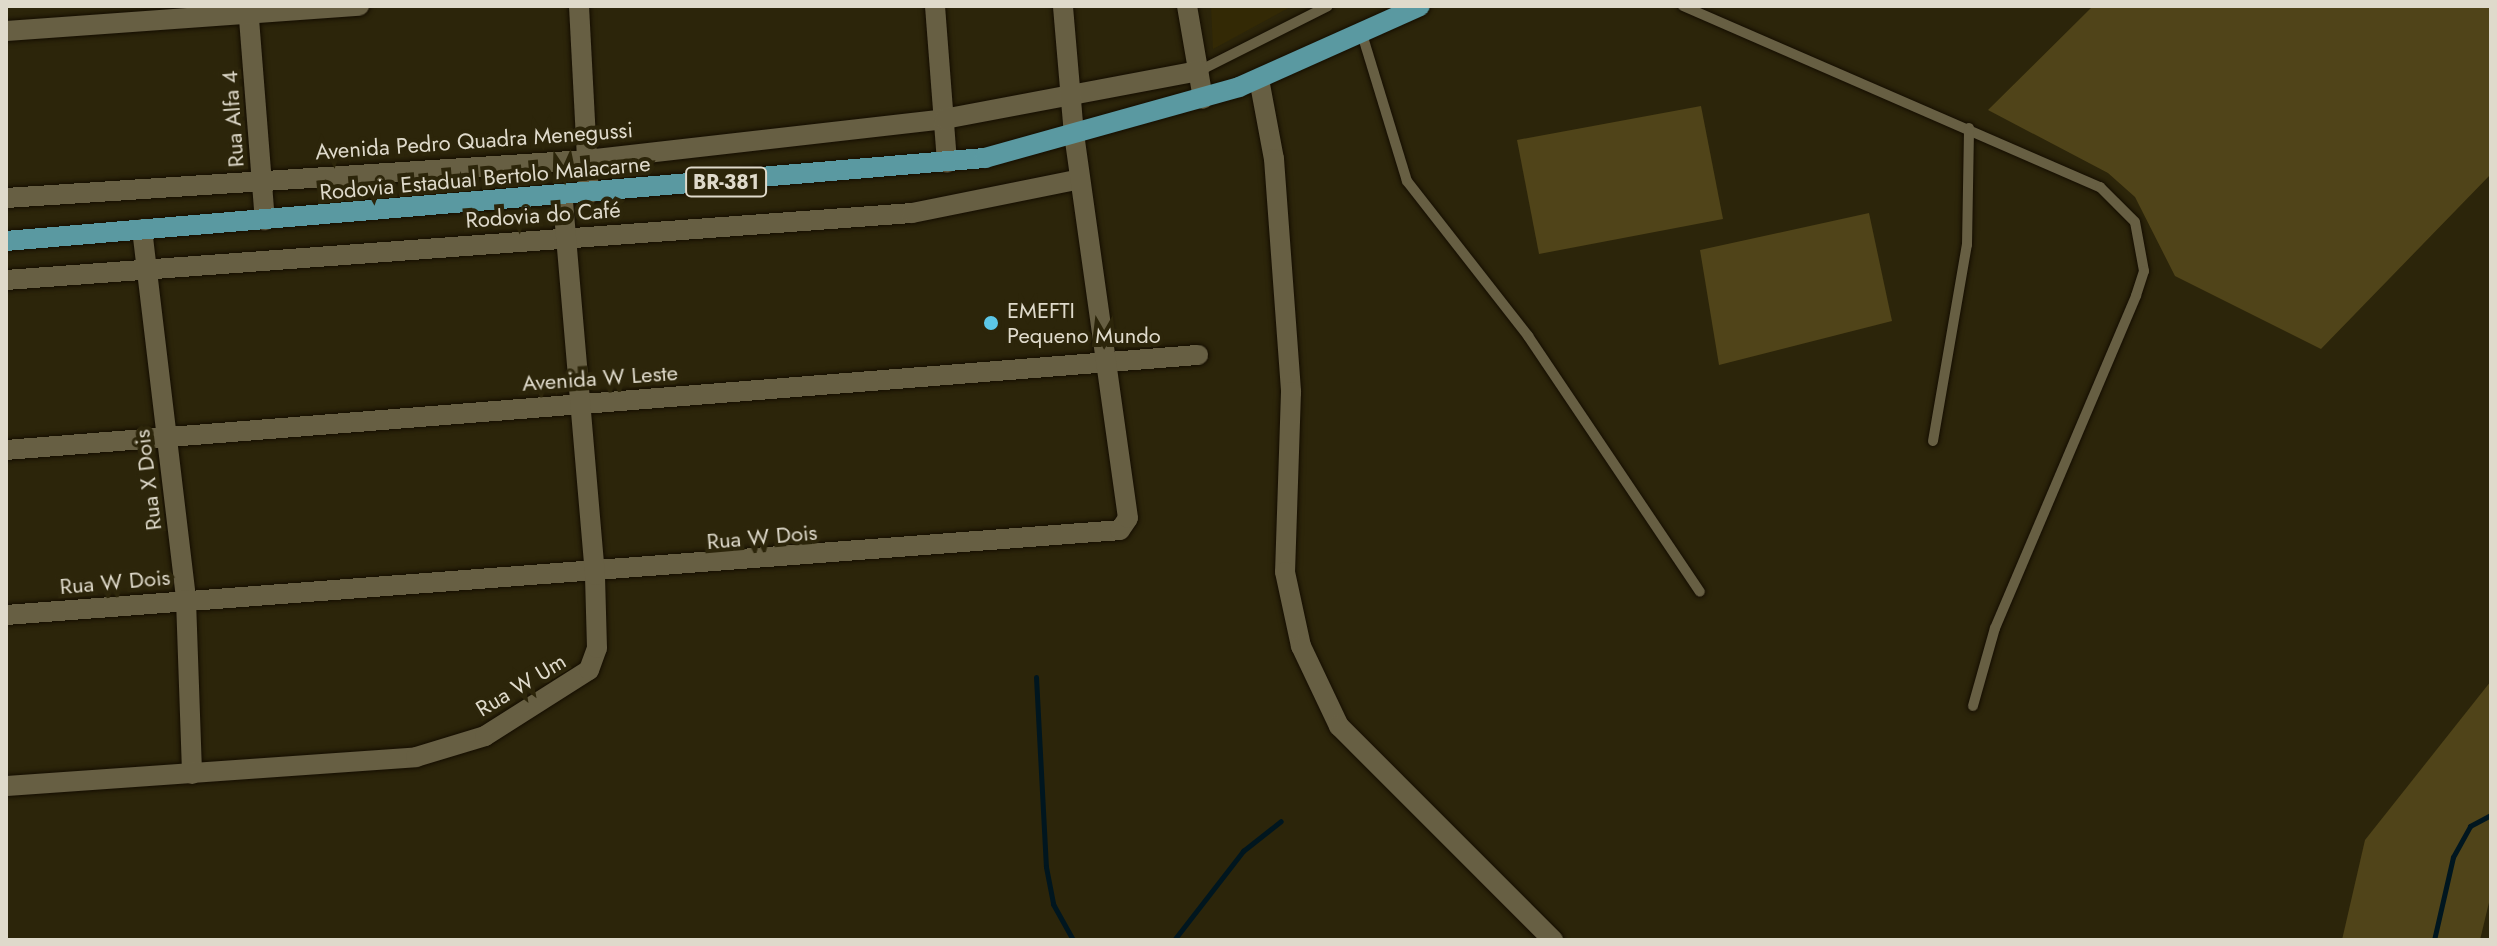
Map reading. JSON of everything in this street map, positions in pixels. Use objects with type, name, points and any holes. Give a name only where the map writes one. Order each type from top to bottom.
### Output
[{"type":"main road","name":"Rodovia Estadual Bertolo Malacarne","points":[[6,241],[563,198],[947,163],[1074,135],[1203,99],[1259,79],[1420,6]]},
{"type":"street","points":[[6,31],[84,16],[359,6]]},
{"type":"street","points":[[579,6],[589,194]]},
{"type":"street","points":[[935,6],[947,163]]},
{"type":"street","name":"Rua W Dois","points":[[6,615],[186,600],[595,575],[1120,530],[1128,518],[1074,135],[1063,6]]},
{"type":"street","points":[[1187,6],[1203,99]]},
{"type":"street","name":"Rua Alfa 4","points":[[249,10],[265,220]]},
{"type":"street","name":"Avenida Pedro Quadra Menegussi","points":[[6,198],[586,160],[944,119],[1199,71]]},
{"type":"street","points":[[1259,79],[1274,159],[1291,392],[1285,572],[1301,646],[1339,726],[1553,940]]},
{"type":"street","name":"Rodovia do Café","points":[[6,280],[567,236],[912,213],[1080,179]]},
{"type":"street","name":"Rua W Um","points":[[6,786],[416,757],[485,736],[589,670],[597,648],[595,575],[563,198]]},
{"type":"street","name":"Rua X Dois","points":[[142,229],[186,600],[192,774]]},
{"type":"street","name":"Avenida W Leste","points":[[6,450],[581,403],[1105,366],[1198,355]]},
{"type":"lane","points":[[1199,71],[1328,6]]},
{"type":"lane","points":[[1683,6],[1969,128],[2111,196],[2135,222],[2144,271],[1995,628],[1973,706]]},
{"type":"lane","points":[[1362,34],[1407,181],[1528,336],[1700,592]]},
{"type":"lane","points":[[1933,441],[1967,245],[1969,128]]},
{"type":"shaded area","points":[[1211,6],[1292,6],[1213,49]]},
{"type":"shaded area","points":[[2093,6],[2491,6],[2491,174],[2321,349],[2175,276],[2135,197],[2108,173],[1988,110]]},
{"type":"shaded area","points":[[1701,106],[1723,219],[1539,254],[1517,140]]},
{"type":"shaded area","points":[[1869,213],[1892,321],[1719,365],[1700,250]]},
{"type":"shaded area","points":[[2491,681],[2491,894],[2480,940],[2342,940],[2365,840]]},
{"type":"waterway","points":[[1036,677],[1046,867],[1053,904],[1073,940]]},
{"type":"waterway","points":[[2434,940],[2453,857],[2470,826],[2491,815]]},
{"type":"waterway","points":[[1174,940],[1243,851],[1281,821]]},
{"type":"place","name":"EMEFTI Pequeno Mundo","points":[[991,323]]}]
